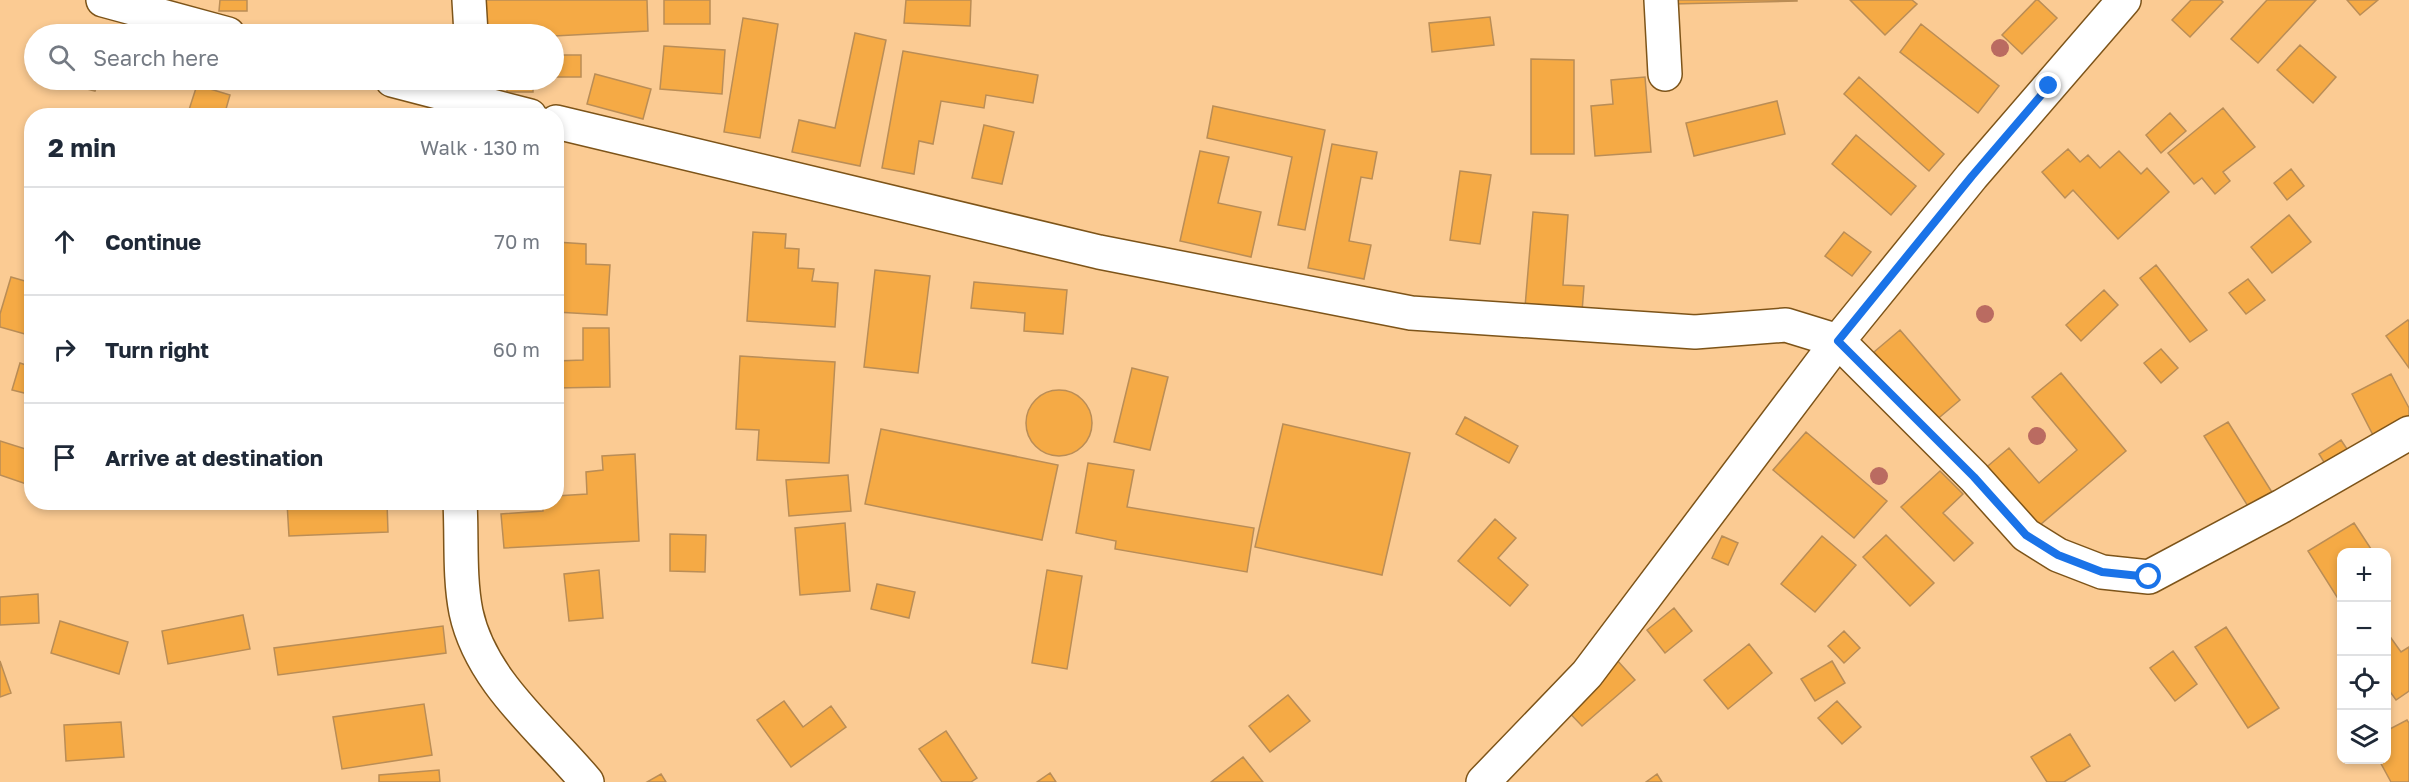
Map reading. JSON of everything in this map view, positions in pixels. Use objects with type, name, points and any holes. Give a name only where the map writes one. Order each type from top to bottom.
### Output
[{"type":"street","points":[[103,0],[191,24]]},
{"type":"street","points":[[469,0],[470,24]]},
{"type":"street","points":[[1661,0],[1665,74]]},
{"type":"street","points":[[1483,782],[1587,674],[1838,341],[1972,176],[2124,0]]},
{"type":"street","points":[[435,90],[503,108]]},
{"type":"street","points":[[564,124],[1100,252],[1411,313],[1695,332],[1786,326],[1838,341],[1974,477],[2026,535],[2058,555],[2102,572],[2149,577],[2282,506],[2409,433]]},
{"type":"street","points":[[460,510],[462,576],[466,612],[476,644],[531,722],[587,782]]},
{"type":"building","points":[[220,0],[247,0],[247,11],[219,11]]},
{"type":"building","points":[[485,0],[647,0],[648,31],[564,35],[564,24],[486,24]]},
{"type":"building","points":[[664,0],[710,0],[710,24],[664,24]]},
{"type":"building","points":[[906,0],[971,0],[970,26],[904,23]]},
{"type":"building","points":[[1672,0],[1797,0],[1797,1],[1672,4]]},
{"type":"building","points":[[1850,0],[1912,0],[1917,4],[1885,35]]},
{"type":"building","points":[[2036,0],[2057,18],[2022,54],[2002,35]]},
{"type":"building","points":[[2191,0],[2221,0],[2223,2],[2190,37],[2172,20]]},
{"type":"building","points":[[2267,0],[2316,0],[2258,63],[2231,39]]},
{"type":"building","points":[[2347,0],[2378,0],[2360,15]]},
{"type":"building","points":[[1490,17],[1494,45],[1432,52],[1429,23]]},
{"type":"building","points":[[743,18],[778,24],[760,138],[724,132]]},
{"type":"building","points":[[1921,24],[1999,86],[1978,113],[1900,52]]},
{"type":"building","points":[[855,33],[886,40],[860,166],[792,152],[799,120],[835,128]]},
{"type":"building","points":[[2300,45],[2336,77],[2313,103],[2277,70]]},
{"type":"building","points":[[664,46],[725,50],[722,94],[660,89]]},
{"type":"building","points":[[903,51],[1038,75],[1033,103],[986,95],[984,108],[941,101],[933,144],[919,141],[914,174],[882,168]]},
{"type":"building","points":[[564,55],[581,55],[581,77],[564,77]]},
{"type":"building","points":[[1531,59],[1574,60],[1574,154],[1531,154]]},
{"type":"building","points":[[595,74],[651,89],[643,119],[587,104]]},
{"type":"building","points":[[1645,77],[1651,152],[1595,156],[1591,106],[1613,104],[1611,80]]},
{"type":"building","points":[[1859,77],[1944,154],[1929,171],[1844,94]]},
{"type":"building","points":[[195,90],[214,90],[230,95],[226,108],[190,108]]},
{"type":"building","points":[[507,90],[533,90],[533,92],[507,92]]},
{"type":"building","points":[[1777,101],[1785,134],[1694,156],[1686,123]]},
{"type":"building","points":[[1213,106],[1325,130],[1305,230],[1278,225],[1292,157],[1207,138]]},
{"type":"building","points":[[2223,108],[2255,147],[2223,172],[2230,181],[2215,194],[2202,178],[2194,184],[2168,153]]},
{"type":"building","points":[[2170,113],[2186,131],[2161,153],[2146,135]]},
{"type":"building","points":[[984,125],[1014,132],[1002,184],[972,178]]},
{"type":"building","points":[[1856,135],[1916,186],[1891,215],[1832,164]]},
{"type":"building","points":[[1332,144],[1377,152],[1372,179],[1361,177],[1349,241],[1371,245],[1364,279],[1308,268]]},
{"type":"building","points":[[2068,149],[2080,162],[2088,155],[2100,168],[2119,151],[2141,174],[2147,168],[2169,192],[2118,239],[2073,190],[2065,198],[2042,172]]},
{"type":"building","points":[[1200,151],[1229,157],[1218,203],[1261,212],[1251,257],[1180,241]]},
{"type":"building","points":[[2291,169],[2304,186],[2287,200],[2274,183]]},
{"type":"building","points":[[1460,171],[1491,175],[1480,244],[1450,240]]},
{"type":"building","points":[[1533,212],[1568,215],[1563,285],[1584,286],[1582,312],[1525,307]]},
{"type":"building","points":[[2289,215],[2311,242],[2272,273],[2251,247]]},
{"type":"building","points":[[753,232],[786,234],[785,248],[799,249],[798,268],[814,269],[812,281],[838,283],[835,327],[747,321]]},
{"type":"building","points":[[1844,232],[1871,252],[1852,276],[1825,256]]},
{"type":"building","points":[[564,243],[586,244],[586,264],[610,265],[607,315],[564,312]]},
{"type":"building","points":[[2156,265],[2207,330],[2190,342],[2140,278]]},
{"type":"building","points":[[875,270],[930,276],[918,373],[864,367]]},
{"type":"building","points":[[11,277],[24,281],[24,334],[0,327],[0,314]]},
{"type":"building","points":[[2248,279],[2265,300],[2246,314],[2229,293]]},
{"type":"building","points":[[974,282],[1067,290],[1063,334],[1024,331],[1025,313],[971,308]]},
{"type":"building","points":[[2104,290],[2118,305],[2081,341],[2066,325]]},
{"type":"building","points":[[2408,320],[2409,322],[2409,368],[2386,336]]},
{"type":"building","points":[[583,328],[609,328],[610,387],[564,388],[564,361],[583,360]]},
{"type":"building","points":[[1900,330],[1960,400],[1934,422],[1874,352]]},
{"type":"building","points":[[2161,349],[2178,368],[2161,383],[2144,363]]},
{"type":"building","points":[[740,356],[835,362],[829,463],[757,460],[759,430],[736,429]]},
{"type":"building","points":[[20,363],[24,364],[24,393],[12,390]]},
{"type":"building","points":[[1132,368],[1168,377],[1150,450],[1114,442]]},
{"type":"building","points":[[2061,373],[2126,451],[2033,531],[1982,471],[2009,448],[2039,483],[2077,450],[2032,397]]},
{"type":"building","points":[[2391,374],[2409,408],[2409,422],[2375,439],[2352,394]]},
{"type":"building","points":[[1052,390],[1066,390],[1078,395],[1087,404],[1092,423],[1090,436],[1083,447],[1066,456],[1052,456],[1040,451],[1031,442],[1026,430],[1026,416],[1031,404],[1040,395]]},
{"type":"building","points":[[1465,417],[1518,446],[1509,463],[1456,434]]},
{"type":"building","points":[[2228,422],[2275,497],[2251,511],[2204,436]]},
{"type":"building","points":[[1283,424],[1410,453],[1382,575],[1255,547]]},
{"type":"building","points":[[881,429],[1058,465],[1042,540],[865,504]]},
{"type":"building","points":[[1806,432],[1887,501],[1854,538],[1773,470]]},
{"type":"building","points":[[2341,440],[2353,458],[2330,472],[2319,454]]},
{"type":"building","points":[[0,441],[24,448],[24,483],[0,475]]},
{"type":"building","points":[[635,454],[639,541],[504,548],[501,514],[564,510],[564,495],[587,494],[586,472],[603,470],[602,456]]},
{"type":"building","points":[[1088,463],[1134,470],[1127,507],[1254,528],[1247,572],[1115,549],[1116,541],[1076,533]]},
{"type":"building","points":[[1940,471],[1963,494],[1943,513],[1973,543],[1954,561],[1901,507]]},
{"type":"building","points":[[848,475],[851,511],[789,516],[786,480]]},
{"type":"building","points":[[287,510],[387,510],[388,532],[289,536]]},
{"type":"building","points":[[1495,519],[1516,538],[1498,558],[1528,585],[1510,606],[1458,561]]},
{"type":"building","points":[[845,523],[850,591],[800,595],[795,528]]},
{"type":"building","points":[[2354,523],[2370,548],[2337,548],[2337,597],[2308,551]]},
{"type":"building","points":[[670,534],[706,535],[705,572],[670,571]]},
{"type":"building","points":[[1886,535],[1934,583],[1910,606],[1863,557]]},
{"type":"building","points":[[1722,536],[1738,543],[1728,565],[1712,558]]},
{"type":"building","points":[[1822,536],[1856,565],[1815,612],[1781,584]]},
{"type":"building","points":[[599,570],[603,618],[569,621],[564,574]]},
{"type":"building","points":[[1047,570],[1082,576],[1067,669],[1032,663]]},
{"type":"building","points":[[877,584],[915,592],[909,618],[871,609]]},
{"type":"building","points":[[38,594],[39,623],[0,625],[0,597]]},
{"type":"building","points":[[1674,608],[1692,631],[1665,653],[1647,630]]},
{"type":"building","points":[[243,615],[250,649],[168,664],[162,631]]},
{"type":"building","points":[[60,621],[128,642],[119,674],[51,653]]},
{"type":"building","points":[[443,626],[446,653],[278,675],[274,648]]},
{"type":"building","points":[[2226,627],[2279,708],[2248,728],[2195,647]]},
{"type":"building","points":[[1844,631],[1860,648],[1844,663],[1828,646]]},
{"type":"building","points":[[2391,638],[2401,652],[2409,647],[2409,691],[2396,700],[2391,693]]},
{"type":"building","points":[[1749,644],[1772,673],[1728,709],[1704,680]]},
{"type":"building","points":[[2173,651],[2197,684],[2175,701],[2150,668]]},
{"type":"building","points":[[1616,659],[1635,680],[1582,726],[1563,706]]},
{"type":"building","points":[[0,661],[11,693],[0,697]]},
{"type":"building","points":[[1832,661],[1845,683],[1815,701],[1801,679]]},
{"type":"building","points":[[1288,695],[1310,721],[1270,752],[1249,726]]},
{"type":"building","points":[[784,701],[803,727],[831,706],[846,727],[791,767],[757,720]]},
{"type":"building","points":[[1837,701],[1861,727],[1842,744],[1818,718]]},
{"type":"building","points":[[424,704],[432,755],[342,769],[333,717]]},
{"type":"building","points":[[2407,720],[2409,723],[2409,782],[2391,782],[2381,764],[2391,764],[2391,728]]},
{"type":"building","points":[[121,722],[124,757],[66,761],[64,725]]},
{"type":"building","points":[[946,731],[977,778],[971,782],[942,782],[919,749]]},
{"type":"building","points":[[2070,734],[2090,766],[2064,782],[2047,782],[2031,757]]},
{"type":"building","points":[[1243,757],[1263,782],[1211,782]]},
{"type":"building","points":[[439,770],[440,782],[379,782],[379,775]]},
{"type":"building","points":[[1050,773],[1056,782],[1037,782]]},
{"type":"building","points":[[661,774],[666,782],[647,782]]},
{"type":"building","points":[[1657,774],[1662,782],[1646,782]]},
{"type":"route","points":[[2049,86],[1972,176],[1838,341],[1974,477],[2026,535],[2058,555],[2102,572],[2149,577]]}]
